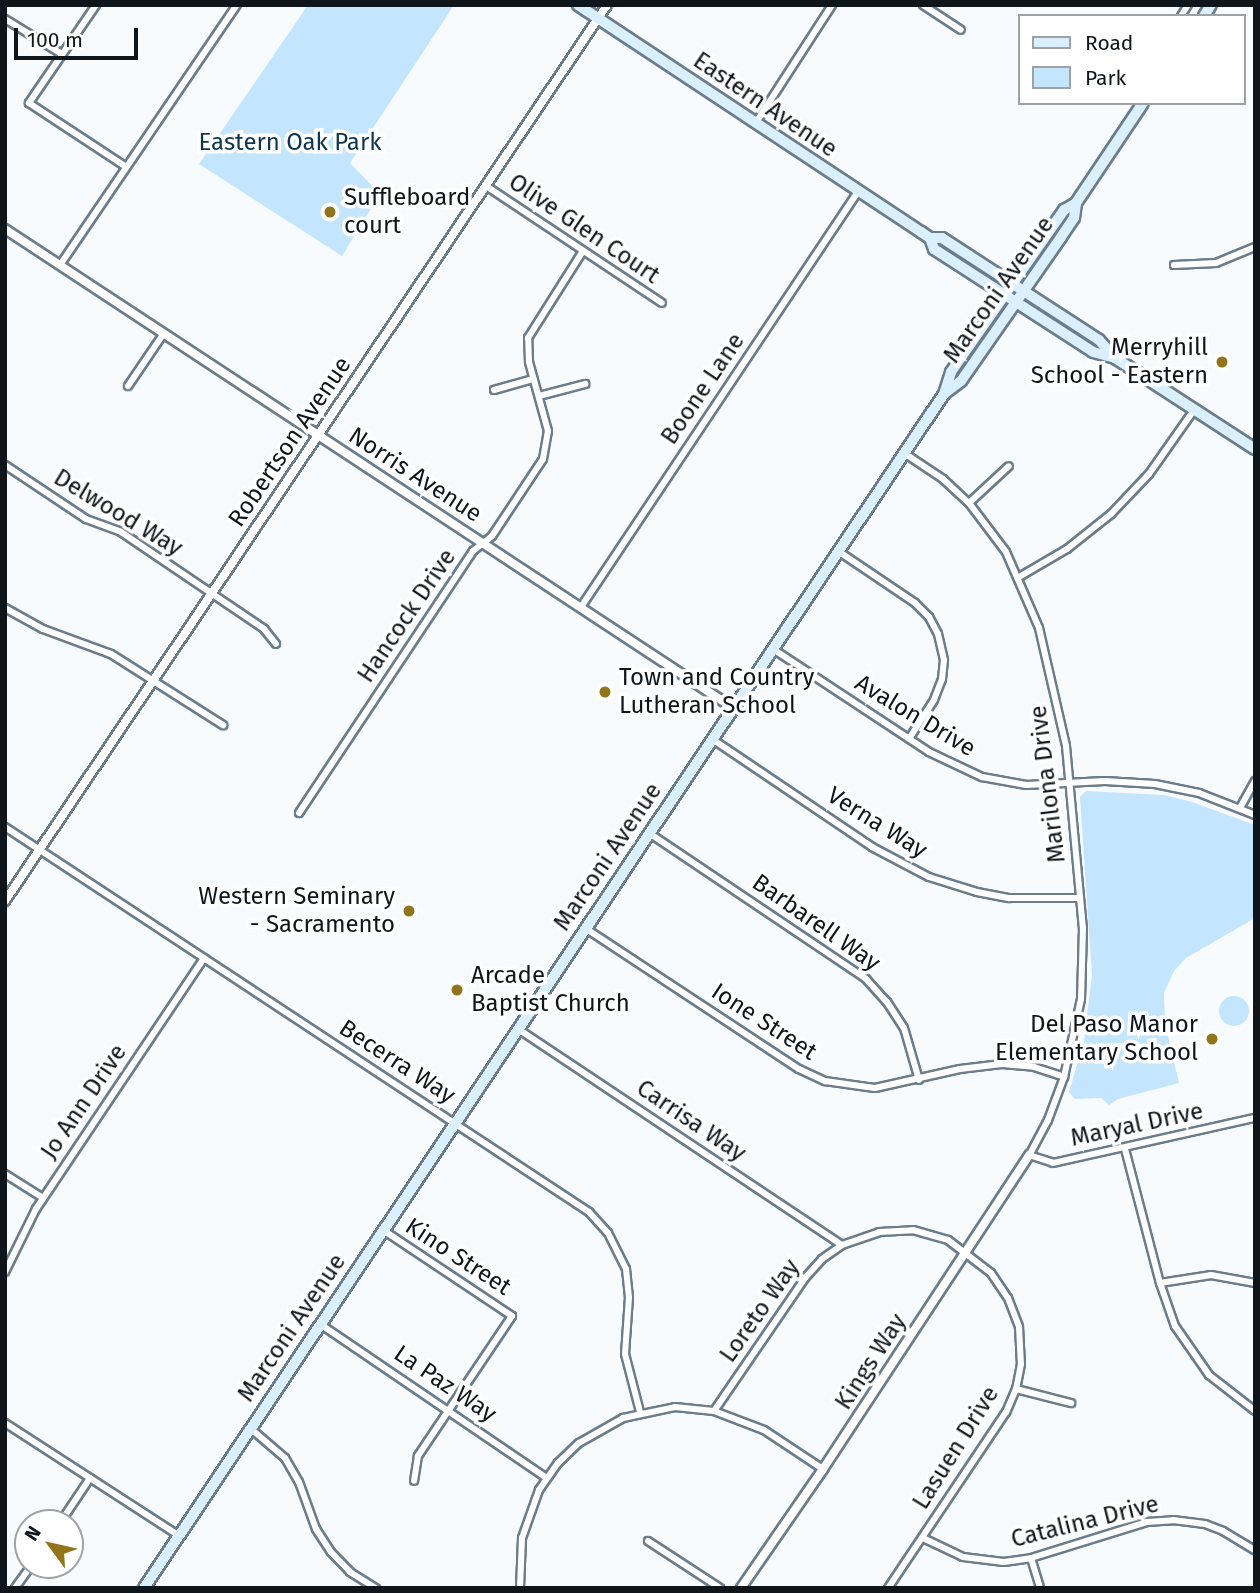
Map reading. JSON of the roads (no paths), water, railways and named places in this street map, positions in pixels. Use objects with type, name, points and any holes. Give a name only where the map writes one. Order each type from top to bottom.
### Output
[{"type":"main road","name":"Eastern Avenue","points":[[578,5],[930,238],[942,238],[1099,340],[1115,358],[1255,449]]},
{"type":"main road","name":"Marconi Avenue","points":[[144,1588],[944,394],[951,372],[1064,210],[1076,203],[1142,105]]},
{"type":"main road","name":"Marconi Avenue","points":[[944,394],[961,381],[1024,291],[1074,218],[1076,203]]},
{"type":"main road","name":"Eastern Avenue","points":[[930,238],[934,249],[1093,352],[1115,358]]},
{"type":"street","points":[[96,5],[29,103],[125,166]]},
{"type":"street","points":[[60,265],[237,5]]},
{"type":"street","name":"Robertson Avenue","points":[[5,901],[607,5]]},
{"type":"street","points":[[755,124],[832,5]]},
{"type":"street","points":[[923,5],[961,30]]},
{"type":"street","points":[[5,19],[62,54]]},
{"type":"street","name":"Olive Glen Court","points":[[486,186],[662,303]]},
{"type":"street","name":"Boone Lane","points":[[581,607],[858,191]]},
{"type":"street","name":"Norris Avenue","points":[[5,229],[733,708]]},
{"type":"street","points":[[1174,265],[1216,262],[1255,247]]},
{"type":"street","name":"Hancock Drive","points":[[299,813],[473,551],[492,536],[545,454],[548,431],[527,350],[530,333],[583,251]]},
{"type":"street","points":[[128,386],[164,333]]},
{"type":"street","points":[[494,390],[533,379]]},
{"type":"street","points":[[539,396],[585,384]]},
{"type":"street","points":[[1019,577],[1067,549],[1111,514],[1149,474],[1194,410]]},
{"type":"street","name":"Marilona Drive","points":[[904,453],[970,503],[997,537],[1019,577],[1039,628],[1052,675],[1071,784],[1080,898],[1082,989],[1064,1077],[1048,1120],[1029,1155]]},
{"type":"street","name":"Delwood Way","points":[[5,465],[86,519],[121,532],[264,629],[276,643]]},
{"type":"street","points":[[970,503],[1009,466]]},
{"type":"street","points":[[838,551],[915,603],[929,617],[938,634],[944,660],[942,679],[934,700],[909,739]]},
{"type":"street","points":[[5,608],[43,629],[111,654],[223,725]]},
{"type":"street","name":"Avalon Drive","points":[[773,649],[941,760],[982,777],[1026,785],[1105,781],[1155,784],[1199,793],[1255,815]]},
{"type":"street","name":"Verna Way","points":[[712,739],[872,847],[929,877],[977,892],[1009,898],[1080,898]]},
{"type":"street","points":[[1240,808],[1255,780]]},
{"type":"street","name":"Becerra Way","points":[[5,827],[584,1209],[615,1242],[629,1286],[625,1354],[640,1412]]},
{"type":"street","name":"Barbarell Way","points":[[649,833],[866,979],[887,1002],[904,1028],[919,1080]]},
{"type":"street","name":"Ione Street","points":[[585,928],[812,1076],[839,1085],[876,1088],[960,1069],[1002,1064],[1034,1067],[1064,1077]]},
{"type":"street","name":"Jo Ann Drive","points":[[5,1272],[43,1198],[204,958]]},
{"type":"street","name":"Carrisa Way","points":[[518,1029],[842,1245]]},
{"type":"street","name":"Maryal Drive","points":[[1029,1155],[1053,1163],[1255,1118]]},
{"type":"street","points":[[1125,1149],[1160,1283],[1175,1326],[1196,1360],[1223,1388],[1255,1411]]},
{"type":"street","name":"Kings Way","points":[[741,1588],[823,1469],[1029,1155]]},
{"type":"street","points":[[5,1174],[43,1198]]},
{"type":"street","name":"Kino Street","points":[[383,1230],[512,1316],[449,1410]]},
{"type":"street","name":"Loreto Way","points":[[714,1410],[805,1278],[822,1259],[842,1245],[879,1231],[913,1230],[934,1235],[966,1252]]},
{"type":"street","name":"Lasuen Drive","points":[[888,1588],[1006,1412],[1016,1388],[1022,1351],[1016,1315],[991,1273],[966,1252]]},
{"type":"street","points":[[1160,1283],[1211,1276],[1255,1283]]},
{"type":"street","name":"La Paz Way","points":[[320,1324],[547,1478]]},
{"type":"street","points":[[1016,1388],[1071,1403]]},
{"type":"street","points":[[520,1588],[522,1538],[531,1506],[547,1478],[570,1451],[592,1433],[640,1412],[675,1407],[714,1410],[764,1430],[823,1469]]},
{"type":"street","points":[[414,1481],[418,1456],[449,1410]]},
{"type":"street","points":[[5,1433],[8,1424],[178,1535]]},
{"type":"street","points":[[250,1427],[285,1458],[299,1482],[316,1529],[331,1552],[350,1572],[376,1588]]},
{"type":"street","points":[[69,1509],[90,1478]]},
{"type":"street","name":"Catalina Drive","points":[[923,1538],[943,1549],[976,1560],[1004,1562],[1031,1559],[1133,1526],[1173,1520],[1205,1524],[1255,1550]]},
{"type":"street","points":[[648,1541],[720,1588]]},
{"type":"street","points":[[1031,1559],[1040,1588]]},
{"type":"place","name":"Suffleboard court","points":[[330,212]]},
{"type":"place","name":"Merryhill School - Eastern","points":[[1222,362]]},
{"type":"place","name":"Town and Country Lutheran School","points":[[605,692]]},
{"type":"place","name":"Western Seminary - Sacramento","points":[[409,911]]},
{"type":"place","name":"Arcade Baptist Church","points":[[457,990]]},
{"type":"place","name":"Del Paso Manor Elementary School","points":[[1212,1039]]},
{"type":"park label","name":"Eastern Oak Park","points":[[290,143]]}]
